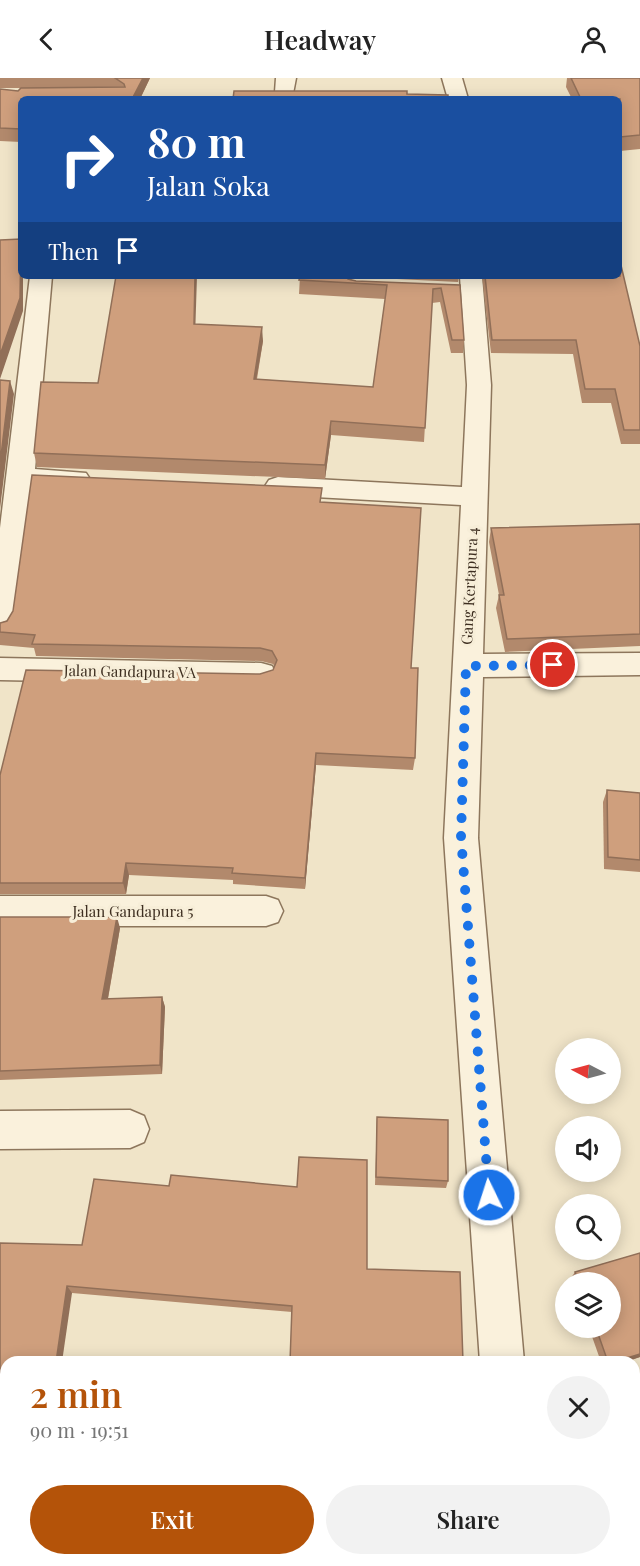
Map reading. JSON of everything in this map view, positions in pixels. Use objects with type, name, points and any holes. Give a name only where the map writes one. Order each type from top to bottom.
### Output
[{"type":"street","points":[[283,96],[286,78]]},
{"type":"street","points":[[452,78],[457,96]]},
{"type":"street","points":[[0,624],[21,477],[41,279]]},
{"type":"street","name":"Gang Kertapura 4","points":[[464,286],[479,385],[466,666],[461,837],[502,1356]]},
{"type":"street","points":[[21,477],[104,480]]},
{"type":"street","points":[[258,485],[473,497]]},
{"type":"street","points":[[466,666],[640,664]]},
{"type":"street","name":"Jalan Gandapura VA","points":[[0,669],[261,674]]},
{"type":"street","name":"Jalan Gandapura 5","points":[[0,911],[266,911]]},
{"type":"street","points":[[0,1130],[130,1129]]},
{"type":"building","points":[[115,78],[143,78],[134,96],[18,96],[18,129],[0,128],[0,89],[18,91],[21,88],[125,87]]},
{"type":"building","points":[[571,78],[640,78],[640,135],[622,137],[622,96],[580,96]]},
{"type":"building","points":[[234,91],[407,91],[407,94],[448,95],[448,96],[233,96]]},
{"type":"building","points":[[18,239],[18,279],[20,279],[20,298],[0,355],[0,240]]},
{"type":"building","points":[[622,270],[640,346],[640,430],[624,430],[615,389],[585,389],[576,340],[492,340],[485,279],[622,279]]},
{"type":"building","points":[[115,279],[195,279],[194,324],[262,327],[254,379],[373,387],[387,285],[299,279],[348,279],[460,285],[464,340],[452,340],[441,288],[433,289],[425,428],[331,421],[325,465],[34,453],[41,382],[98,383]]},
{"type":"building","points":[[0,380],[10,381],[0,464]]},
{"type":"building","points":[[32,475],[322,488],[320,502],[421,508],[411,668],[418,668],[415,758],[316,753],[305,878],[232,873],[233,868],[126,863],[123,883],[0,883],[0,775],[26,670],[260,674],[273,670],[277,660],[272,651],[260,648],[32,644],[35,635],[0,632],[0,623],[7,621],[13,611]]},
{"type":"building","points":[[640,524],[640,634],[507,639],[499,595],[504,595],[491,528]]},
{"type":"building","points":[[607,790],[640,793],[640,860],[608,857]]},
{"type":"building","points":[[0,917],[117,917],[102,999],[162,997],[160,1065],[0,1071]]},
{"type":"building","points":[[377,1117],[448,1120],[448,1181],[376,1177]]},
{"type":"building","points":[[299,1157],[367,1160],[367,1269],[460,1272],[463,1356],[290,1356],[292,1306],[67,1286],[57,1356],[0,1356],[0,1243],[82,1245],[94,1179],[169,1186],[171,1175],[297,1187]]},
{"type":"building","points":[[640,1253],[640,1354],[606,1356],[600,1338],[621,1338],[621,1272],[575,1272]]},
{"type":"route","points":[[489,1195],[461,837],[466,666],[553,665]]}]
